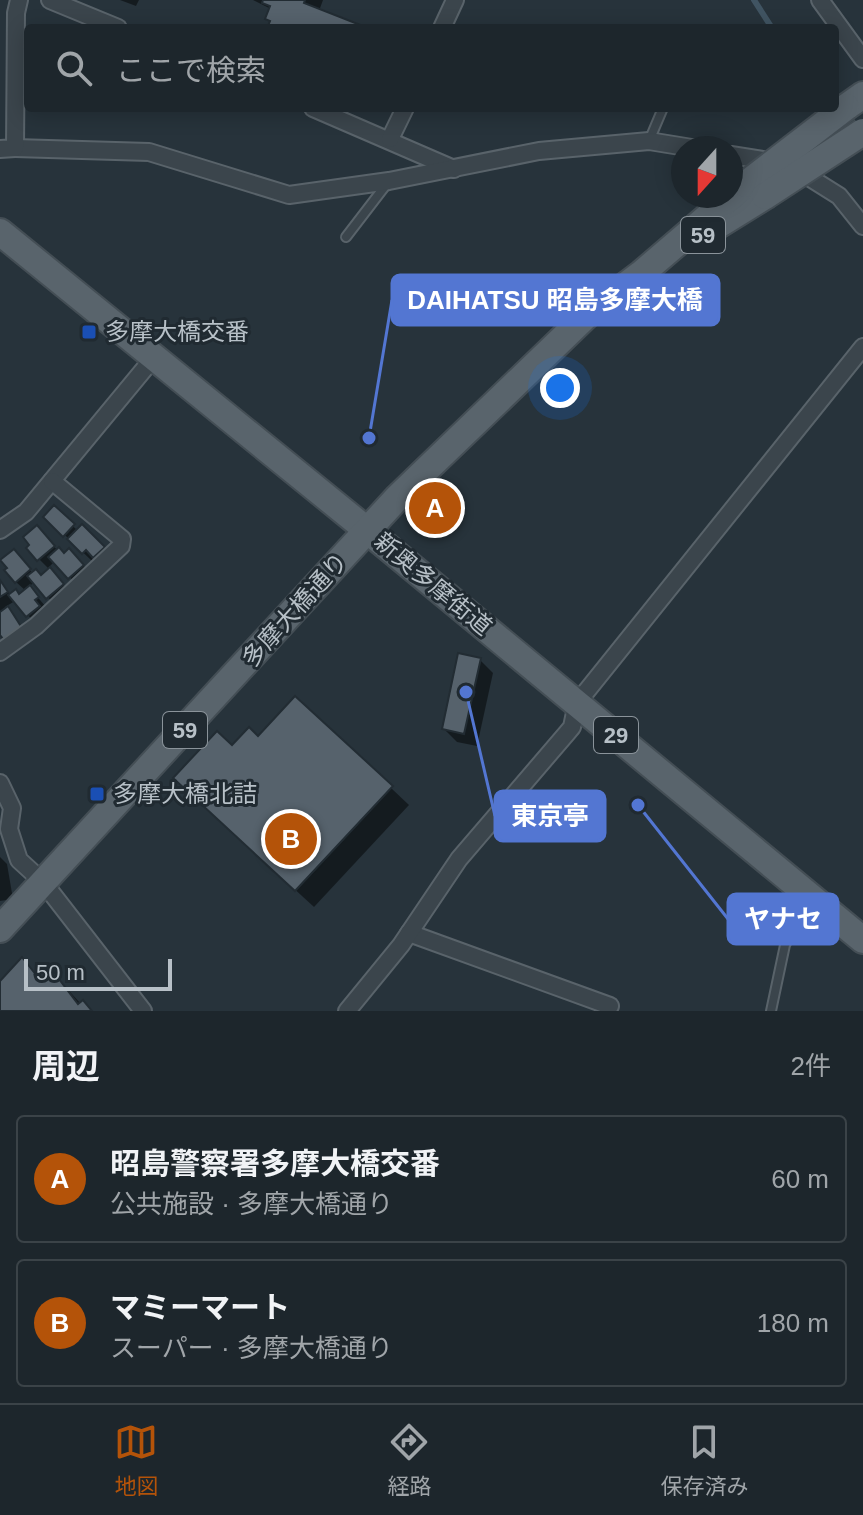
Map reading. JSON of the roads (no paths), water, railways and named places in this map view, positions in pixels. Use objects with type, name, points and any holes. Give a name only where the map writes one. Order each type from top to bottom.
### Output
[{"type":"main road","name":"多摩大橋通り","points":[[0,929],[398,497],[539,359],[588,314],[756,190],[855,101]]},
{"type":"main road","name":"多摩大橋通り","points":[[756,190],[863,132]]},
{"type":"main road","name":"新奥多摩街道","points":[[0,232],[155,356],[863,940]]},
{"type":"street","points":[[19,0],[8,149],[149,152],[289,195],[389,181],[539,151],[649,141],[671,145]]},
{"type":"street","points":[[50,0],[108,24]]},
{"type":"street","points":[[444,24],[455,0]]},
{"type":"street","points":[[820,0],[837,24]]},
{"type":"street","points":[[839,26],[863,59]]},
{"type":"street","points":[[323,112],[454,169]]},
{"type":"street","points":[[390,139],[403,112]]},
{"type":"street","points":[[743,157],[788,164],[839,196],[863,226]]},
{"type":"street","points":[[347,1011],[409,933],[459,859],[572,727],[577,703],[863,347]]},
{"type":"street","points":[[0,530],[26,512],[155,356]]},
{"type":"street","points":[[0,652],[36,626],[121,546],[122,539],[52,481]]},
{"type":"street","points":[[0,783],[12,808],[9,829],[19,860],[43,882],[143,1011]]},
{"type":"street","points":[[409,933],[610,1006]]},
{"type":"lane","points":[[649,141],[661,112]]},
{"type":"lane","points":[[346,237],[389,181]]},
{"type":"lane","points":[[771,1011],[785,945],[809,897]]},
{"type":"waterway","points":[[754,0],[769,24]]},
{"type":"place","name":"多摩大橋交番","points":[[89,332]]},
{"type":"place","name":"DAIHATSU 昭島多摩大橋","points":[[369,438]]},
{"type":"place","name":"昭島警察署多摩大橋交番","points":[[435,508]]},
{"type":"place","name":"東京亭","points":[[466,692]]},
{"type":"place","name":"多摩大橋北詰","points":[[97,794]]},
{"type":"place","name":"ヤナセ","points":[[638,805]]},
{"type":"place","name":"マミーマート","points":[[291,839]]}]
